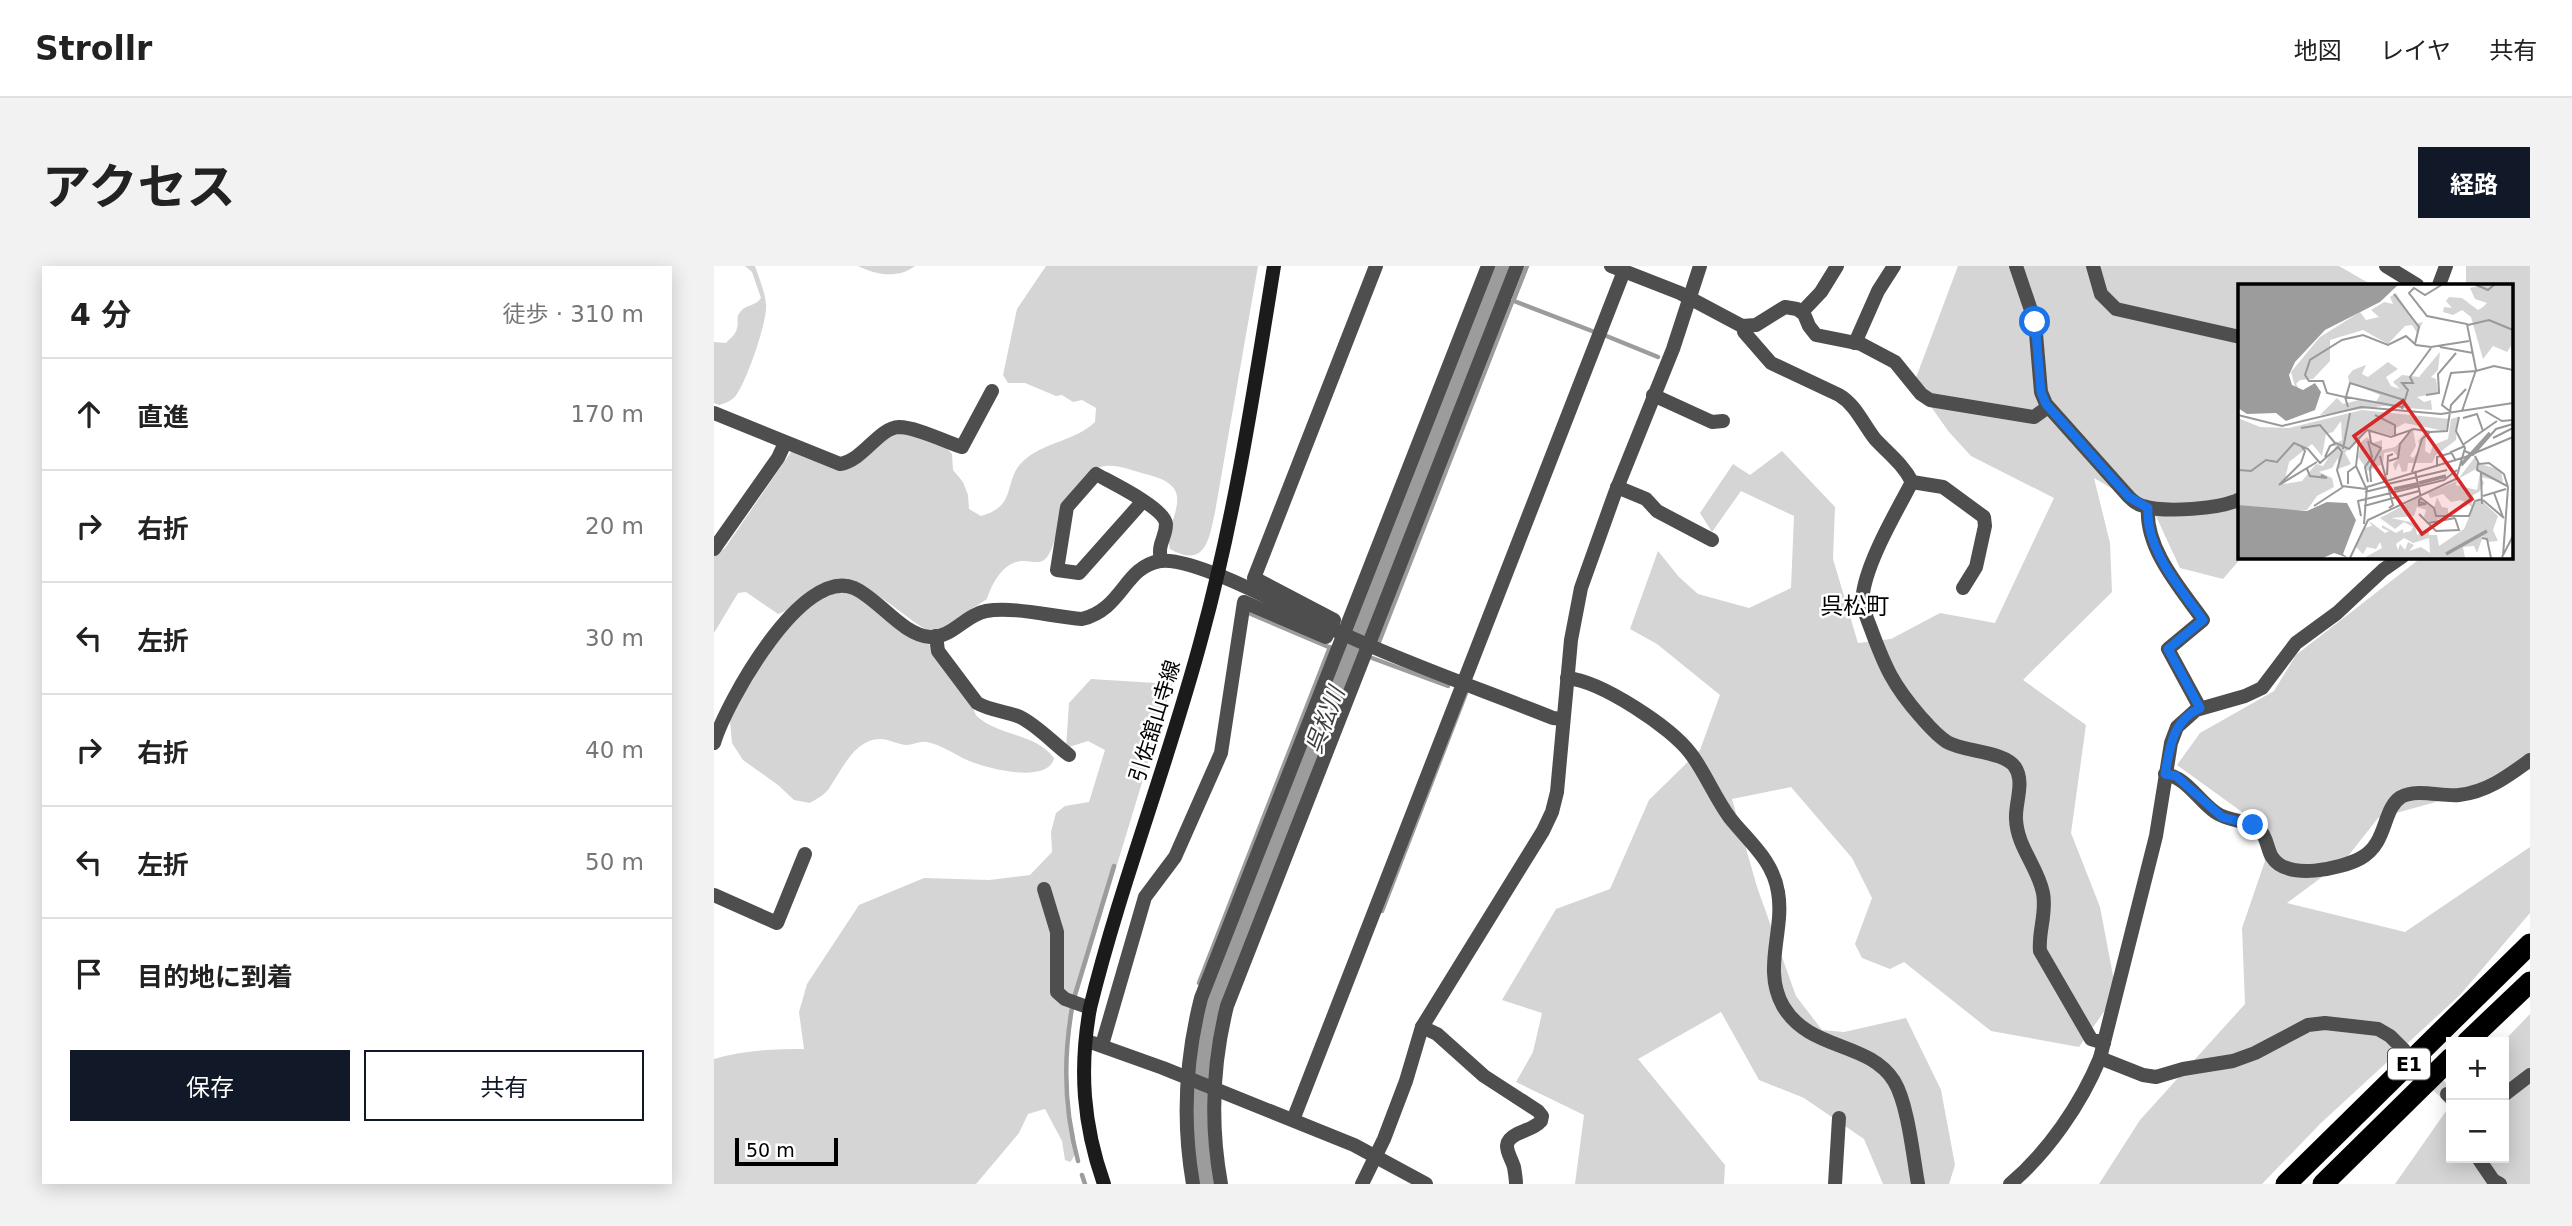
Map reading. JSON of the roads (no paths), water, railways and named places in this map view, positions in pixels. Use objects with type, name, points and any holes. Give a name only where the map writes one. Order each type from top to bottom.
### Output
[{"type":"highway","name":"E1","points":[[2286,1184],[2530,944]]},
{"type":"highway","points":[[2472,1037],[2530,982]]},
{"type":"highway","name":"E1","points":[[2323,1184],[2446,1063]]},
{"type":"highway","points":[[2341,1184],[2446,1063]]},
{"type":"main road","name":"引佐舘山寺線","points":[[1104,1184],[1087,1120],[1083,1076],[1090,1008],[1192,673],[1218,575],[1242,462],[1274,266]]},
{"type":"street","points":[[1340,633],[1334,620],[1254,579],[1377,266]]},
{"type":"street","points":[[1193,1184],[1186,1129],[1189,1078],[1195,1024],[1210,974],[1340,633],[1488,266]]},
{"type":"street","points":[[1221,1184],[1213,1127],[1211,1087],[1221,1030],[1235,983],[1517,266]]},
{"type":"street","points":[[1362,1184],[1406,1081],[1422,1027],[1548,822],[1556,792],[1577,605],[1617,487],[1690,299],[1700,266]]},
{"type":"street","points":[[1802,312],[1817,297],[1837,266]]},
{"type":"street","points":[[1856,342],[1878,291],[1894,266]]},
{"type":"street","points":[[2016,266],[2035,322],[2041,392],[2048,408],[2129,497],[2148,508],[2174,509],[2223,505],[2238,499]]},
{"type":"street","points":[[2093,266],[2101,294],[2116,309],[2238,337]]},
{"type":"street","points":[[2386,266],[2415,284]]},
{"type":"street","points":[[2439,284],[2446,266]]},
{"type":"street","points":[[1293,1120],[1464,682],[1617,269],[1690,299],[1745,326],[1762,323],[1785,307],[1797,309],[1802,312],[1816,335],[1856,342],[1895,362],[1921,394],[1930,400],[2034,417],[2048,408]]},
{"type":"street","points":[[1745,326],[1744,332],[1771,363],[1839,395],[1849,403],[1871,434],[1905,469],[1912,482]]},
{"type":"street","points":[[714,413],[840,464],[850,462],[886,433],[900,427],[962,447],[992,391]]},
{"type":"street","points":[[1653,395],[1712,422],[1723,421]]},
{"type":"street","points":[[714,549],[778,458],[785,443]]},
{"type":"street","points":[[1143,501],[1079,573],[1057,570],[1067,507],[1096,474],[1143,501],[1163,515],[1166,523],[1158,548],[1161,561]]},
{"type":"street","points":[[1912,482],[1943,488],[1984,517],[1985,526],[1976,567],[1963,588]]},
{"type":"street","points":[[1912,482],[1886,531],[1866,584],[1862,598],[1865,613],[1890,678],[1931,729],[1950,744],[2006,760],[2018,771],[2017,831],[2043,893],[2040,951],[2091,1040],[2104,1043]]},
{"type":"street","points":[[1617,487],[1646,499],[1657,511],[1712,540]]},
{"type":"street","points":[[2148,508],[2148,517],[2161,561],[2203,620],[2168,649],[2200,708]]},
{"type":"street","points":[[2010,1184],[2034,1160],[2072,1110],[2100,1058],[2158,825],[2171,743],[2177,727],[2189,714],[2200,708],[2254,693],[2262,688],[2295,643],[2337,613],[2383,570],[2400,558]]},
{"type":"street","points":[[714,743],[735,694],[776,634],[798,609],[824,590],[834,586],[854,588],[909,629],[920,635],[936,636],[954,629],[978,613],[989,610],[1082,619],[1094,616],[1105,609],[1140,569],[1161,561],[1176,561],[1207,569],[1340,633],[1553,718],[1563,719]]},
{"type":"street","points":[[1101,1045],[1144,897],[1175,857],[1221,752],[1244,602],[1326,637],[1340,633]]},
{"type":"street","points":[[936,636],[938,651],[977,703],[985,708],[1010,713],[1026,720],[1069,755]]},
{"type":"street","points":[[1567,678],[1577,679],[1604,690],[1676,738],[1696,761],[1724,810],[1761,853],[1772,871],[1779,892],[1780,914],[1773,968],[1779,999],[1790,1017],[1806,1032],[1871,1060],[1888,1073],[1902,1100],[1918,1184]]},
{"type":"street","points":[[2165,774],[2176,776],[2222,817],[2257,827],[2278,864],[2300,873],[2351,862],[2368,853],[2380,838],[2393,805],[2404,796],[2472,793],[2495,784],[2530,760]]},
{"type":"street","points":[[714,895],[777,923],[806,854]]},
{"type":"street","points":[[1044,889],[1058,943],[1057,992],[1065,999],[1090,1008]]},
{"type":"street","points":[[2100,1058],[2143,1075],[2156,1077],[2183,1069],[2234,1061],[2308,1025],[2325,1023],[2378,1029],[2404,1050]]},
{"type":"street","points":[[1422,1027],[1437,1034],[1475,1069],[1542,1116],[1537,1126],[1511,1138],[1507,1143],[1506,1150],[1514,1167],[1516,1184]]},
{"type":"street","points":[[1085,1042],[1101,1045],[1293,1120],[1376,1156],[1426,1184]]},
{"type":"street","points":[[2509,1091],[2530,1075]]},
{"type":"street","points":[[1835,1184],[1839,1118]]},
{"type":"street","points":[[2481,1163],[2493,1180],[2500,1184]]},
{"type":"waterway","name":"呉松川","points":[[1207,1184],[1201,1138],[1200,1093],[1214,1002],[1502,266]]},
{"type":"waterway","points":[[1514,299],[1527,266]]},
{"type":"waterway","points":[[1492,292],[1500,295]]},
{"type":"waterway","points":[[1514,301],[1592,331]]},
{"type":"waterway","points":[[1379,642],[1512,302]]},
{"type":"waterway","points":[[1604,335],[1658,357]]},
{"type":"waterway","points":[[1251,614],[1331,648]]},
{"type":"waterway","points":[[1199,983],[1330,647]]},
{"type":"waterway","points":[[1351,650],[1360,653]]},
{"type":"waterway","points":[[1341,652],[1349,655]]},
{"type":"waterway","points":[[1372,658],[1448,686]]},
{"type":"waterway","points":[[1382,911],[1466,693]]},
{"type":"waterway","points":[[1074,998],[1114,866]]},
{"type":"waterway","points":[[1072,1008],[1066,1085],[1078,1161]]},
{"type":"waterway","points":[[1082,1175],[1085,1184]]},
{"type":"tunnel","points":[[2407,1054],[2446,1093]]},
{"type":"district","name":"呉松町","points":[[1855,606]]}]
